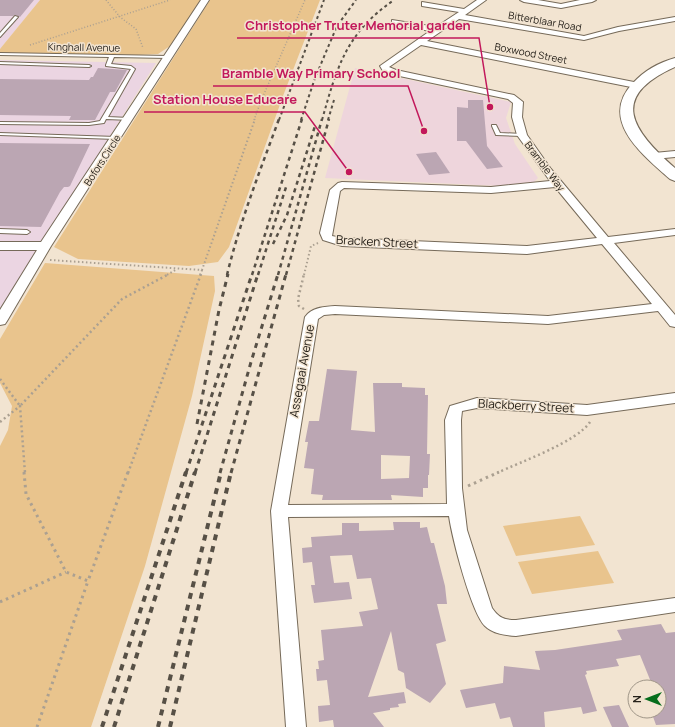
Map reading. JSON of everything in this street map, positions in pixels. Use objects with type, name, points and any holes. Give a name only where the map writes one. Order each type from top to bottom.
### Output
[{"type":"street","name":"Bofors Circle","points":[[0,321],[45,246],[205,0]]},
{"type":"street","name":"Bramble Way","points":[[482,0],[384,66],[386,69],[394,72],[511,97],[518,102],[517,117],[522,135],[547,171],[675,323]]},
{"type":"street","points":[[524,0],[561,6],[592,0]]},
{"type":"street","points":[[425,4],[465,11]]},
{"type":"street","name":"Bitterblaar Road","points":[[458,16],[584,38],[618,29],[675,19]]},
{"type":"street","points":[[396,22],[436,30]]},
{"type":"street","name":"Boxwood Street","points":[[421,42],[636,85]]},
{"type":"street","points":[[675,62],[653,72],[636,85],[627,103],[628,121],[636,137],[675,176]]},
{"type":"street","points":[[654,156],[675,154]]},
{"type":"street","name":"Bracken Street","points":[[557,184],[491,190],[342,185],[335,190],[326,233],[328,238],[342,242],[514,250],[538,249],[675,232]]},
{"type":"street","points":[[0,246],[45,246]]},
{"type":"street","name":"Assegaai Avenue","points":[[296,727],[278,511],[312,317],[326,310],[334,310],[548,320],[661,307]]},
{"type":"street","name":"Blackberry Street","points":[[675,398],[587,410],[477,403],[461,406],[455,409],[453,420],[454,488],[459,530],[482,609],[488,619],[496,625],[505,628],[516,628],[675,605]]},
{"type":"street","points":[[278,511],[456,510]]},
{"type":"lane","points":[[0,36],[16,17]]},
{"type":"lane","name":"Kinghall Avenue","points":[[0,54],[168,57]]},
{"type":"lane","points":[[0,123],[99,123],[105,118],[132,69],[131,67],[108,65],[112,56]]},
{"type":"lane","points":[[0,63],[89,66]]},
{"type":"lane","points":[[105,118],[129,119]]},
{"type":"lane","points":[[494,126],[498,134],[522,135]]},
{"type":"lane","points":[[0,134],[116,138]]},
{"type":"lane","points":[[0,231],[27,232]]},
{"type":"path","points":[[106,0],[120,17],[136,29],[146,56]]},
{"type":"path","points":[[29,46],[170,0]]},
{"type":"path","points":[[37,727],[88,581],[202,270],[261,101],[304,0]]},
{"type":"path","points":[[307,312],[299,306],[298,299],[311,246],[321,241]]},
{"type":"path","points":[[37,260],[202,270]]},
{"type":"path","points":[[0,422],[20,406],[122,299],[177,268]]},
{"type":"path","points":[[0,379],[20,406],[26,494],[66,572],[88,581]]},
{"type":"path","points":[[454,488],[483,480],[566,441],[586,428],[592,420],[587,410]]},
{"type":"path","points":[[0,602],[66,572]]},
{"type":"shaded area","points":[[0,0],[40,0],[0,49]]},
{"type":"shaded area","points":[[40,0],[201,0],[170,46],[158,54],[0,54],[0,49]]},
{"type":"shaded area","points":[[210,0],[320,0],[283,96],[229,247],[218,262],[189,266],[78,259],[54,247]]},
{"type":"shaded area","points":[[0,60],[156,63],[0,310]]},
{"type":"shaded area","points":[[355,68],[511,102],[506,118],[515,144],[538,178],[534,182],[500,186],[325,178]]},
{"type":"shaded area","points":[[45,263],[214,276],[215,291],[192,396],[145,566],[91,727],[0,727],[0,446],[8,430],[12,406],[0,383],[0,339]]},
{"type":"shaded area","points":[[580,516],[595,545],[516,556],[503,526]]},
{"type":"shaded area","points":[[598,551],[614,583],[532,594],[518,562]]},
{"type":"building","points":[[0,0],[34,0],[20,17],[15,15],[0,16]]},
{"type":"building","points":[[98,68],[127,70],[115,92],[110,92],[95,120],[69,120],[71,116],[0,115],[0,79],[89,80],[93,77]]},
{"type":"building","points":[[468,100],[483,100],[487,146],[503,167],[487,169],[466,141],[457,141],[457,107],[468,108]]},
{"type":"building","points":[[0,143],[90,144],[70,186],[64,187],[60,192],[41,227],[0,226]]},
{"type":"building","points":[[436,152],[450,173],[429,175],[416,154]]},
{"type":"building","points":[[327,369],[357,371],[351,430],[375,432],[373,383],[402,383],[402,387],[425,388],[425,395],[428,395],[427,454],[430,454],[428,488],[423,488],[423,497],[391,495],[392,500],[322,500],[323,495],[311,494],[314,469],[304,468],[308,442],[305,442],[309,421],[319,421]],"holes":[[[381,455],[410,456],[409,478],[381,479]]]},
{"type":"building","points":[[393,522],[420,522],[420,528],[427,527],[431,543],[434,543],[445,586],[447,604],[437,604],[446,641],[436,644],[446,684],[430,703],[406,688],[404,673],[398,670],[391,631],[368,697],[404,692],[406,703],[398,704],[399,707],[390,708],[390,710],[373,713],[384,727],[334,727],[333,720],[319,722],[318,706],[330,705],[327,680],[317,681],[316,669],[319,669],[318,661],[324,660],[321,630],[363,626],[359,612],[378,609],[371,578],[357,579],[352,555],[330,556],[334,583],[349,582],[352,599],[314,603],[311,585],[315,585],[312,562],[303,563],[302,548],[312,547],[311,537],[342,535],[342,523],[359,523],[359,531],[394,530]]},
{"type":"building","points":[[661,624],[666,633],[675,632],[675,724],[656,725],[654,719],[667,719],[667,679],[650,679],[640,655],[616,659],[619,666],[586,671],[587,674],[585,675],[597,711],[583,714],[581,707],[544,712],[545,727],[513,727],[510,717],[500,719],[495,703],[466,708],[460,690],[503,683],[504,666],[540,670],[535,651],[555,650],[622,640],[617,630]]},
{"type":"building","points":[[619,705],[629,727],[612,727],[603,707]]},
{"type":"railway","points":[[279,120],[324,0]]},
{"type":"railway","points":[[301,120],[315,78],[337,26],[356,0]]},
{"type":"railway","points":[[322,120],[339,67],[354,38],[378,12],[394,0]]},
{"type":"railway","points":[[328,120],[334,100]]},
{"type":"railway","points":[[227,275],[244,216],[279,119]]},
{"type":"railway","points":[[252,275],[302,119]]},
{"type":"railway","points":[[278,275],[322,119]]},
{"type":"railway","points":[[286,275],[329,119]]},
{"type":"railway","points":[[273,244],[287,215],[315,126]]},
{"type":"railway","points":[[258,275],[287,184]]},
{"type":"railway","points":[[197,424],[219,310],[228,274]]},
{"type":"railway","points":[[186,473],[252,274]]},
{"type":"railway","points":[[195,473],[258,274]]},
{"type":"railway","points":[[220,473],[251,362],[278,274]]},
{"type":"railway","points":[[231,473],[286,274]]},
{"type":"railway","points":[[102,727],[186,472]]},
{"type":"railway","points":[[114,727],[195,472]]},
{"type":"railway","points":[[158,727],[221,472]]},
{"type":"railway","points":[[170,727],[231,472]]},
{"type":"place","name":"Christopher Truter Memorial garden","points":[[490,107]]},
{"type":"place","name":"Bramble Way Primary School","points":[[424,131]]},
{"type":"place","name":"Station House Educare","points":[[349,172]]}]
